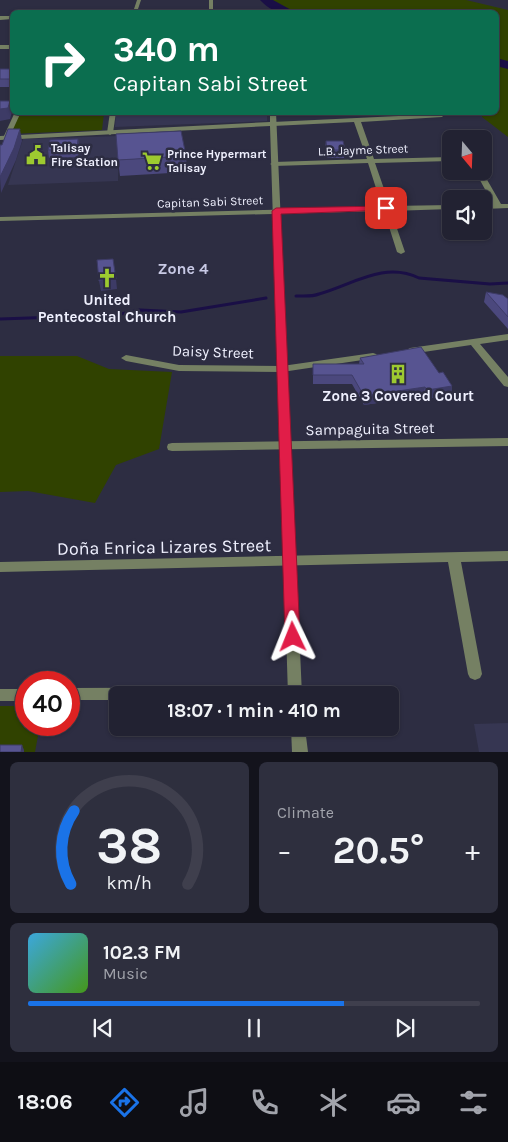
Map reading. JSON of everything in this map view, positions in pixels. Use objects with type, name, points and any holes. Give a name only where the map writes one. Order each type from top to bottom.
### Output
[{"type":"street","points":[[3,140],[16,115]]},
{"type":"street","points":[[110,133],[113,115]]},
{"type":"street","points":[[272,115],[295,686]]},
{"type":"street","points":[[3,140],[357,120],[368,116],[440,116]]},
{"type":"street","points":[[357,120],[401,252]]},
{"type":"street","name":"L.B. Jayme Street","points":[[274,164],[442,159]]},
{"type":"street","points":[[483,180],[498,206]]},
{"type":"street","points":[[492,206],[508,206]]},
{"type":"street","name":"Capitan Sabi Street","points":[[0,219],[442,207]]},
{"type":"street","name":"Daisy Street","points":[[126,358],[179,368],[282,369],[508,337]]},
{"type":"street","points":[[474,342],[508,384]]},
{"type":"street","name":"Sampaguita Street","points":[[172,447],[508,442]]},
{"type":"street","name":"Doña Enrica Lizares Street","points":[[0,567],[508,556]]},
{"type":"street","points":[[454,558],[474,674]]},
{"type":"street","points":[[80,694],[109,694]]},
{"type":"street","points":[[0,695],[15,695]]},
{"type":"street","points":[[299,736],[300,752]]},
{"type":"shaded area","points":[[116,115],[267,115],[267,121],[115,127]]},
{"type":"shaded area","points":[[119,136],[118,181],[8,185],[23,139]]},
{"type":"shaded area","points":[[508,723],[508,752],[479,752],[474,724]]},
{"type":"green space","points":[[265,0],[466,0],[508,10],[508,137],[482,117],[482,115],[499,115],[499,10],[281,10]]},
{"type":"green space","points":[[19,115],[104,115],[102,130],[10,134]]},
{"type":"green space","points":[[0,356],[77,356],[109,369],[172,372],[159,449],[116,465],[95,503],[28,491],[0,492]]},
{"type":"green space","points":[[0,706],[15,706],[15,736],[38,736],[35,752],[0,752]]},
{"type":"building","points":[[0,69],[10,69],[10,79],[0,79]]},
{"type":"building","points":[[0,101],[10,101],[8,108],[0,109]]},
{"type":"building","points":[[8,129],[20,129],[14,148],[0,177],[0,145],[2,145]]},
{"type":"building","points":[[181,131],[186,156],[118,160],[116,134]]},
{"type":"building","points":[[78,139],[77,149],[48,150],[50,140]]},
{"type":"building","points":[[326,141],[343,141],[345,150],[327,150]]},
{"type":"building","points":[[113,259],[116,279],[99,281],[97,260]]},
{"type":"building","points":[[486,292],[503,295],[508,299],[508,317]]},
{"type":"building","points":[[421,347],[439,373],[443,372],[452,386],[427,390],[425,387],[364,396],[352,375],[313,375],[313,364],[364,364],[360,358]]},
{"type":"building","points":[[0,745],[22,745],[21,752],[0,752]]},
{"type":"waterway","points":[[266,0],[275,7],[283,10]]},
{"type":"waterway","points":[[499,63],[508,65]]},
{"type":"waterway","points":[[296,296],[316,295],[368,276],[393,272],[406,273],[419,278],[490,284],[508,283]]},
{"type":"waterway","points":[[0,319],[116,315],[140,310],[181,312],[266,298]]},
{"type":"place","name":"Talisay Fire Station","points":[[36,155]]},
{"type":"place","name":"Prince Hypermart Talisay","points":[[152,161]]},
{"type":"place","name":"United Pentecostal Church","points":[[107,278]]},
{"type":"place","name":"Zone 3 Covered Court","points":[[398,374]]},
{"type":"district","name":"Zone 4","points":[[183,268]]},
{"type":"route","points":[[293,637],[276,211],[386,208]]}]
